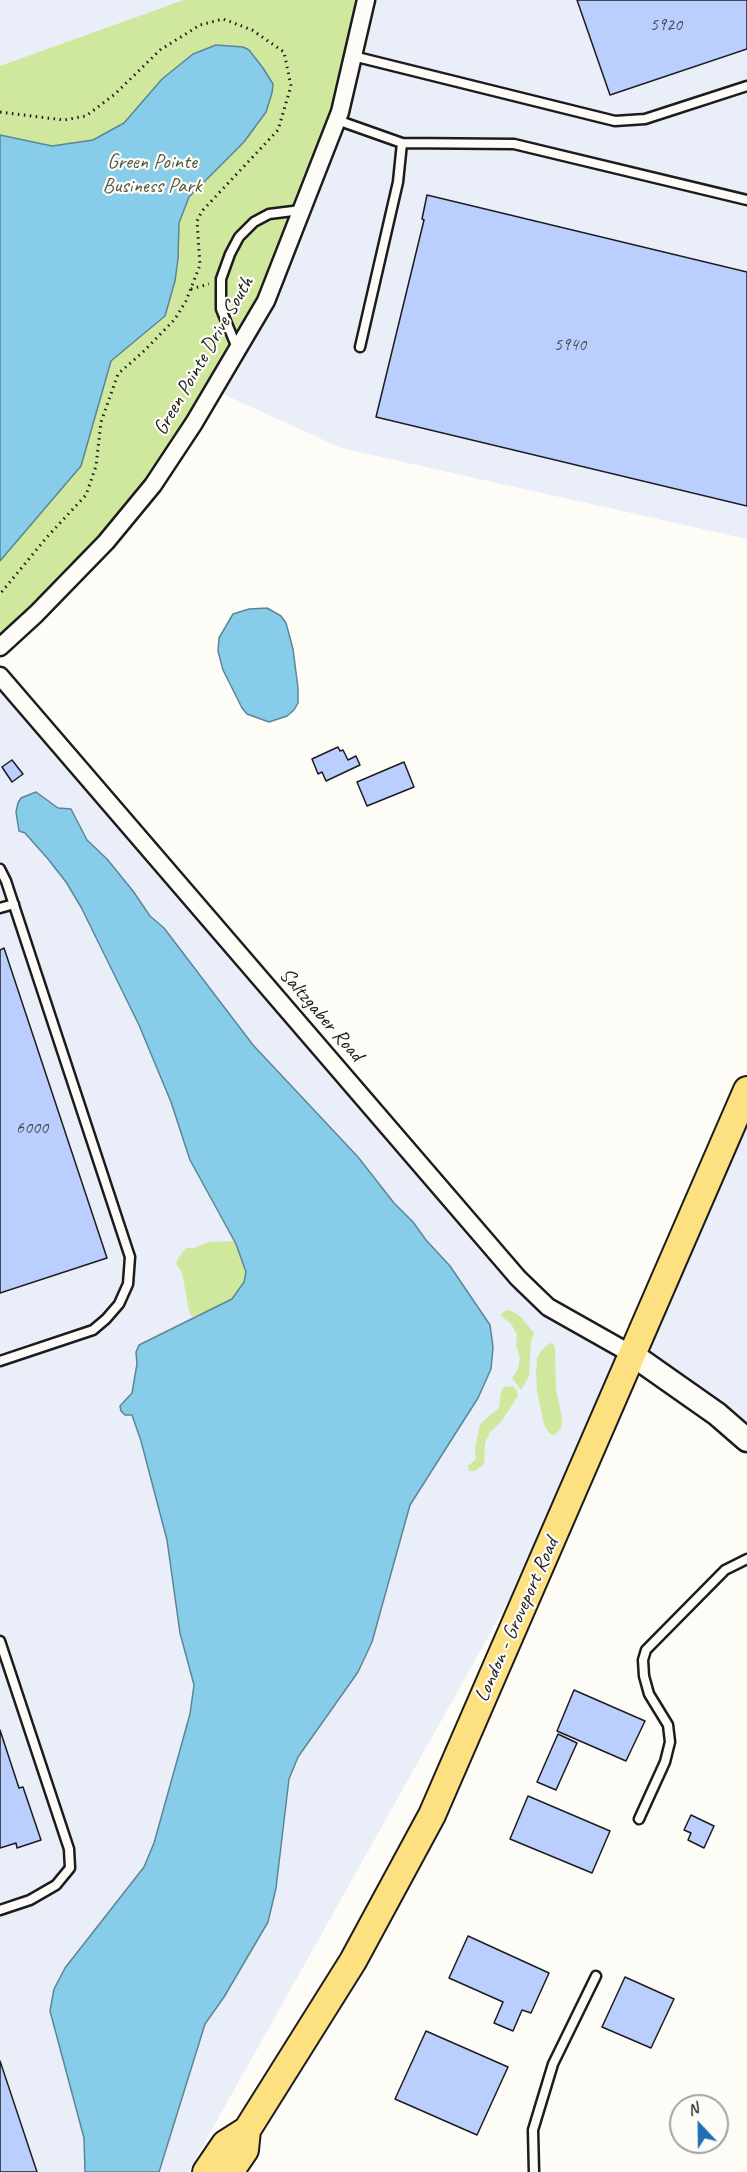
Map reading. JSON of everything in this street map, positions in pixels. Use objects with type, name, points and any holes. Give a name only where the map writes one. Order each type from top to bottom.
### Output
[{"type":"main road","name":"London - Groveport Road","points":[[230,2172],[244,2150],[247,2130],[353,1961],[432,1815],[747,1090]]},
{"type":"main road","name":"London - Groveport Road","points":[[206,2172],[225,2144],[247,2130]]},
{"type":"street","name":"Green Pointe Drive South","points":[[0,647],[36,614],[106,542],[153,484],[194,423],[266,301],[337,120],[366,0]]},
{"type":"street","name":"Saltzgaber Road","points":[[0,676],[526,1286],[548,1307],[633,1355]]},
{"type":"street","points":[[633,1355],[717,1414],[747,1440]]},
{"type":"lane","points":[[353,56],[615,121],[645,119],[747,86]]},
{"type":"lane","points":[[337,120],[402,143],[514,144],[747,200]]},
{"type":"lane","points":[[360,347],[398,182],[402,143]]},
{"type":"lane","points":[[238,348],[221,309],[221,286],[230,254],[239,237],[254,222],[269,214],[301,210]]},
{"type":"lane","points":[[0,869],[14,904],[130,1257],[128,1284],[119,1304],[93,1330],[0,1361]]},
{"type":"lane","points":[[0,908],[14,904]]},
{"type":"lane","points":[[639,1819],[665,1762],[670,1742],[668,1725],[649,1694],[644,1676],[643,1660],[646,1650],[725,1570],[747,1559]]},
{"type":"lane","points":[[0,1641],[69,1849],[70,1868],[56,1886],[30,1900],[0,1911]]},
{"type":"lane","points":[[534,2172],[532,2130],[553,2064],[596,1976]]},
{"type":"path","points":[[0,112],[64,120],[86,116],[115,94],[160,50],[200,25],[223,19],[252,30],[284,52],[291,86],[278,130],[210,202],[196,221],[200,265],[186,301],[175,319],[118,374],[101,422],[96,466],[86,495],[47,537],[0,594]]},
{"type":"path","points":[[191,289],[209,284],[221,286]]},
{"type":"shaded area","points":[[0,0],[747,0],[747,539],[341,448],[214,390],[0,647]]},
{"type":"shaded area","points":[[0,676],[518,1278],[633,1355],[588,1459],[188,2172],[0,2172]]},
{"type":"shaded area","points":[[747,1090],[747,1440],[633,1355]]},
{"type":"green space","name":"Green Pointe Business Park","points":[[184,0],[366,0],[340,112],[266,301],[153,485],[0,647],[0,66]]},
{"type":"green space","points":[[235,1241],[246,1272],[244,1282],[232,1299],[220,1307],[192,1317],[182,1272],[176,1264],[179,1257],[186,1248],[194,1248],[208,1242]]},
{"type":"green space","points":[[506,1310],[520,1316],[534,1333],[531,1341],[529,1376],[521,1390],[512,1378],[518,1369],[520,1357],[516,1345],[517,1334],[511,1324],[500,1315]]},
{"type":"green space","points":[[550,1343],[555,1347],[556,1389],[562,1419],[561,1429],[554,1435],[549,1433],[544,1425],[536,1374],[537,1358]]},
{"type":"green space","points":[[513,1386],[518,1396],[501,1422],[490,1432],[485,1443],[484,1464],[475,1471],[469,1471],[468,1466],[476,1459],[475,1448],[480,1424],[499,1408],[504,1387]]},
{"type":"water","points":[[216,45],[243,47],[249,50],[263,68],[273,84],[266,112],[244,142],[189,197],[179,223],[175,281],[165,316],[111,361],[81,466],[0,561],[0,135],[52,146],[93,140],[124,123],[162,79],[193,54]]},
{"type":"water","points":[[267,608],[281,616],[286,623],[293,649],[298,688],[298,703],[294,710],[287,716],[269,722],[247,714],[242,708],[223,670],[218,651],[219,638],[233,614],[249,609]]},
{"type":"water","points":[[36,792],[58,808],[71,809],[87,840],[107,859],[150,916],[164,928],[253,1045],[358,1157],[394,1203],[450,1266],[490,1325],[493,1347],[491,1369],[478,1398],[410,1505],[372,1642],[358,1672],[298,1757],[289,1779],[276,1888],[268,1922],[224,1997],[205,2024],[159,2172],[85,2172],[84,2138],[50,2011],[54,1989],[65,1968],[144,1867],[154,1843],[190,1714],[194,1685],[180,1633],[167,1540],[141,1441],[132,1415],[125,1415],[120,1406],[132,1393],[137,1364],[136,1352],[139,1345],[232,1299],[244,1282],[246,1272],[236,1244],[190,1160],[171,1102],[139,1025],[81,907],[66,882],[48,859],[25,833],[19,831],[16,812],[18,803],[21,798]]},
{"type":"building","points":[[577,0],[747,0],[747,49],[610,95]]},
{"type":"building","points":[[427,195],[747,272],[747,506],[376,417],[424,220],[422,219]]},
{"type":"building","points":[[338,747],[340,751],[343,750],[348,760],[356,756],[360,765],[326,781],[322,772],[318,774],[312,759]]},
{"type":"building","points":[[12,760],[23,774],[12,782],[2,767]]},
{"type":"building","points":[[404,762],[414,787],[367,806],[357,782]]},
{"type":"building","points":[[4,948],[107,1258],[0,1293],[0,950]]},
{"type":"building","points":[[574,1690],[645,1721],[626,1761],[557,1731]]},
{"type":"building","points":[[0,1730],[19,1788],[23,1787],[41,1840],[17,1848],[16,1843],[0,1848]]},
{"type":"building","points":[[558,1734],[577,1743],[556,1790],[537,1782]]},
{"type":"building","points":[[528,1796],[610,1831],[592,1873],[510,1839]]},
{"type":"building","points":[[691,1815],[714,1826],[704,1848],[688,1840],[691,1833],[684,1830]]},
{"type":"building","points":[[468,1936],[549,1973],[531,2013],[522,2010],[513,2031],[494,2023],[503,2002],[449,1978]]},
{"type":"building","points":[[625,1977],[674,1999],[651,2048],[602,2027]]},
{"type":"building","points":[[426,2031],[508,2067],[477,2135],[395,2099]]},
{"type":"building","points":[[0,2061],[37,2172],[0,2172]]}]
